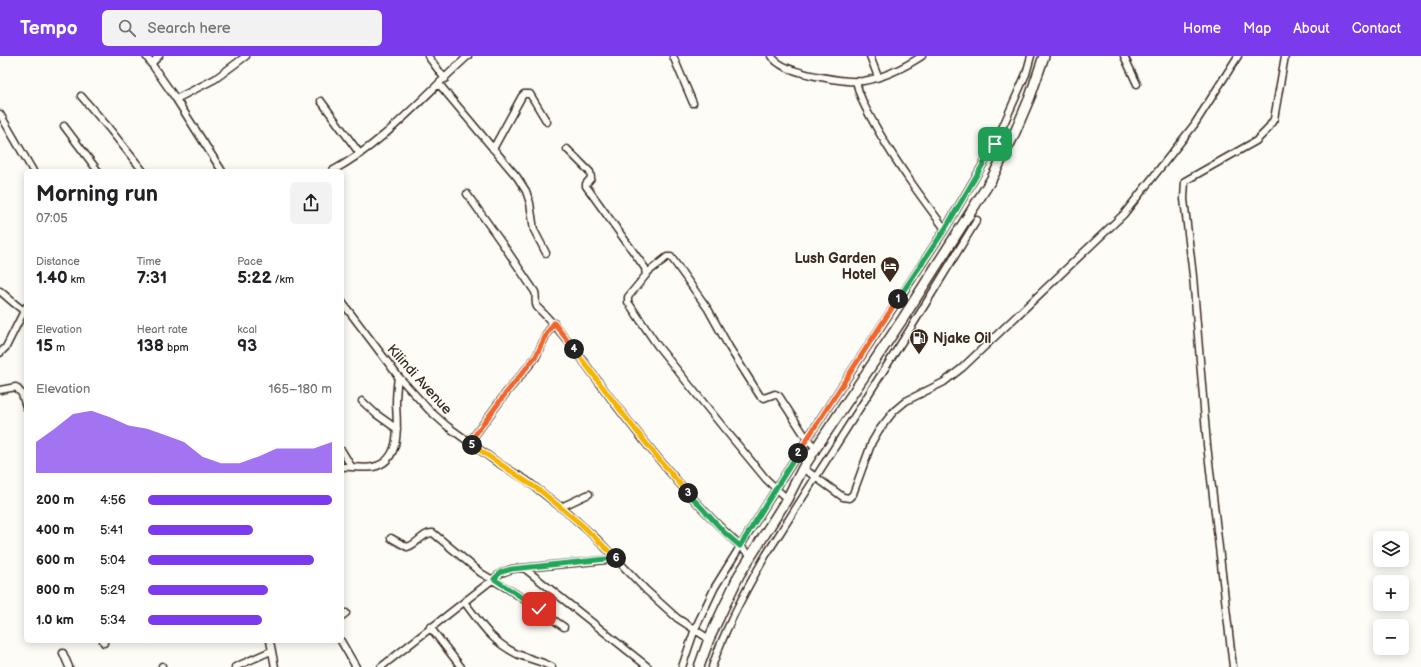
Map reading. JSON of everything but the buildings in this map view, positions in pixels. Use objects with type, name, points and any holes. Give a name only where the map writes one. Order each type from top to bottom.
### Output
[{"type":"highway","points":[[699,667],[709,639],[750,555],[787,499],[803,468],[906,314],[990,180],[1019,124],[1044,56]]},
{"type":"street","points":[[146,56],[221,169]]},
{"type":"street","points":[[151,64],[159,56]]},
{"type":"street","points":[[176,100],[215,79],[246,56]]},
{"type":"street","points":[[428,56],[445,78]]},
{"type":"street","points":[[335,169],[360,154],[397,124],[468,56]]},
{"type":"street","points":[[673,56],[693,102]]},
{"type":"street","points":[[771,56],[781,65],[804,73],[834,79],[856,81],[878,77],[922,56]]},
{"type":"street","points":[[870,56],[878,77]]},
{"type":"street","points":[[908,56],[911,62]]},
{"type":"street","points":[[682,667],[695,629],[715,587],[807,438],[945,229],[995,144],[1026,74],[1031,56]]},
{"type":"street","points":[[1124,56],[1137,84]]},
{"type":"street","points":[[803,468],[844,498],[852,496],[856,489],[872,442],[879,430],[894,411],[906,401],[944,382],[962,368],[1124,214],[1194,125],[1238,56]]},
{"type":"street","points":[[1233,667],[1208,452],[1184,190],[1185,181],[1256,141],[1267,130],[1274,120],[1286,56]]},
{"type":"street","points":[[856,81],[858,94],[865,109],[894,158],[945,229]]},
{"type":"street","points":[[439,84],[517,177],[526,191],[530,203],[534,230],[546,253]]},
{"type":"street","points":[[493,149],[524,94],[530,94],[547,122]]},
{"type":"street","points":[[81,96],[141,169]]},
{"type":"street","points":[[321,101],[360,154]]},
{"type":"street","points":[[0,114],[32,169]]},
{"type":"street","points":[[64,126],[96,169]]},
{"type":"street","points":[[566,150],[590,172],[590,178],[586,186],[621,233],[647,273]]},
{"type":"street","points":[[467,194],[535,292],[535,305],[554,323],[616,405],[668,469],[725,533],[750,555]]},
{"type":"street","points":[[712,667],[723,638],[751,581],[785,523],[912,326],[977,220]]},
{"type":"street","points":[[787,499],[743,452],[657,345],[628,302],[628,297],[647,273],[667,257],[672,258],[708,309],[760,396],[764,398],[775,394],[779,396],[807,438],[816,448]]},
{"type":"street","points":[[0,291],[15,304],[24,308]]},
{"type":"street","name":"Kilindi Avenue","points":[[344,305],[398,376],[428,410],[469,443],[526,480],[561,507],[583,526],[646,590],[677,618],[709,639]]},
{"type":"street","points":[[0,353],[9,342],[24,311]]},
{"type":"street","points":[[469,443],[536,356],[547,333],[554,323]]},
{"type":"street","points":[[344,467],[374,467],[393,452],[396,445],[396,401],[398,376]]},
{"type":"street","points":[[0,390],[16,387],[22,394],[24,400]]},
{"type":"street","points":[[362,401],[376,414],[397,429]]},
{"type":"street","points":[[344,454],[351,466]]},
{"type":"street","points":[[561,507],[589,494]]},
{"type":"street","points":[[391,538],[407,547],[413,545],[429,533],[433,533],[481,573],[494,579],[564,627]]},
{"type":"street","points":[[381,667],[430,627],[465,603],[501,572],[512,569],[616,559]]},
{"type":"street","points":[[524,568],[648,667]]},
{"type":"street","points":[[465,603],[494,640],[517,654],[552,667]]},
{"type":"street","points":[[430,627],[460,667]]},
{"type":"street","points":[[270,643],[275,667]]},
{"type":"street","points":[[342,643],[356,667]]},
{"type":"street","points":[[235,667],[271,651]]},
{"type":"street","points":[[63,653],[69,667]]},
{"type":"place","name":"Lush Garden Hotel","points":[[890,283]]},
{"type":"place","name":"Njake Oil","points":[[919,355]]},
{"type":"route","points":[[539,609],[494,579],[501,572],[512,569],[616,559],[583,526],[542,492],[469,443],[536,356],[547,333],[554,323],[616,405],[668,469],[725,533],[740,546],[807,438],[945,229],[995,144]]}]
